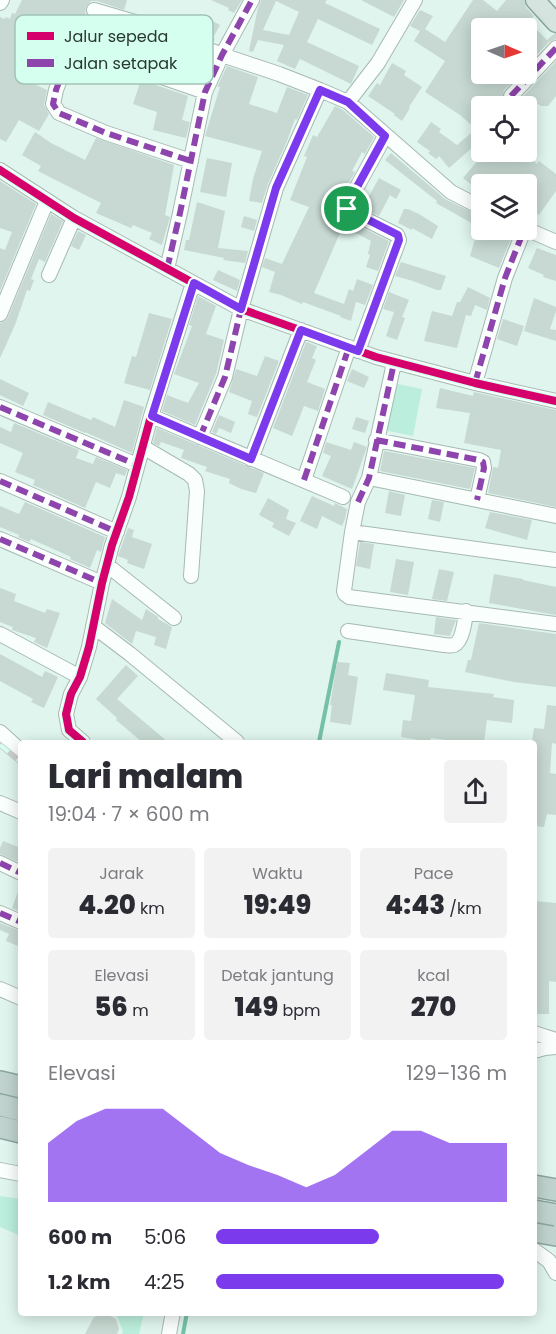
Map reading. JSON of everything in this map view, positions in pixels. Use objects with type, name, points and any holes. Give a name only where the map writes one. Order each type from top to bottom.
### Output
[{"type":"highway","points":[[0,1082],[18,1086]]},
{"type":"highway","points":[[0,1105],[18,1109]]},
{"type":"highway","points":[[0,1127],[18,1131]]},
{"type":"highway","points":[[537,1187],[556,1190]]},
{"type":"highway","points":[[537,1212],[556,1215]]},
{"type":"highway","points":[[537,1232],[556,1235]]},
{"type":"main road","points":[[535,0],[556,23]]},
{"type":"street","points":[[213,75],[252,0]]},
{"type":"street","points":[[348,102],[378,63],[415,0]]},
{"type":"street","points":[[94,10],[111,15]]},
{"type":"street","points":[[511,96],[556,48]]},
{"type":"street","points":[[213,51],[279,74],[348,102],[451,192],[471,202]]},
{"type":"street","points":[[58,84],[53,104],[59,113],[106,133],[191,161]]},
{"type":"street","points":[[181,84],[205,92]]},
{"type":"street","points":[[167,268],[205,92],[209,84]]},
{"type":"street","points":[[200,437],[225,377],[241,309],[276,188],[320,90]]},
{"type":"street","points":[[304,480],[399,240],[398,235],[347,209],[347,205],[385,136]]},
{"type":"street","points":[[0,170],[74,218],[241,309],[394,363],[556,401]]},
{"type":"street","points":[[0,314],[47,201]]},
{"type":"street","points":[[49,275],[74,218]]},
{"type":"street","points":[[537,234],[556,242]]},
{"type":"street","points":[[475,383],[505,278],[521,240]]},
{"type":"street","points":[[81,740],[69,730],[66,714],[89,647],[107,565],[194,283]]},
{"type":"street","points":[[251,459],[301,330]]},
{"type":"street","points":[[394,363],[369,478],[358,502],[345,594],[349,597],[556,624]]},
{"type":"street","points":[[0,407],[137,465]]},
{"type":"street","points":[[152,416],[343,497]]},
{"type":"street","points":[[376,440],[483,462],[484,468],[477,500]]},
{"type":"street","points":[[143,447],[189,474],[195,480],[197,491],[191,576]]},
{"type":"street","points":[[369,478],[556,516]]},
{"type":"street","points":[[0,481],[117,532]]},
{"type":"street","points":[[352,532],[556,560]]},
{"type":"street","points":[[0,539],[102,583]]},
{"type":"street","points":[[107,565],[174,618]]},
{"type":"street","points":[[348,632],[454,645],[459,641],[466,611]]},
{"type":"street","points":[[93,626],[235,740]]},
{"type":"street","points":[[0,634],[80,677]]},
{"type":"street","points":[[0,732],[18,748]]},
{"type":"street","points":[[0,803],[18,811]]},
{"type":"street","points":[[0,863],[18,872]]},
{"type":"street","points":[[0,913],[18,921]]},
{"type":"street","points":[[0,989],[18,997]]},
{"type":"street","points":[[537,1034],[556,1040]]},
{"type":"street","points":[[537,1050],[556,1047]]},
{"type":"street","points":[[0,1170],[18,1173]]},
{"type":"street","points":[[537,1252],[549,1261],[556,1273]]},
{"type":"street","points":[[169,1334],[172,1316]]},
{"type":"green space","points":[[393,383],[422,389],[413,436],[384,430]]},
{"type":"green space","points":[[0,1196],[18,1199],[18,1235],[0,1227]]},
{"type":"green space","points":[[117,1316],[143,1316],[139,1334],[122,1334]]},
{"type":"building","points":[[22,0],[127,0],[124,10],[91,1],[86,7],[87,15],[15,15],[15,84],[34,84],[47,90],[44,105],[49,114],[39,131],[19,120],[6,142],[0,139],[0,17],[10,19],[12,13],[15,14]]},
{"type":"building","points":[[211,0],[242,0],[234,13],[228,10],[229,8]]},
{"type":"building","points":[[261,0],[327,0],[325,3],[380,29],[372,45],[318,19],[307,42],[359,66],[351,84],[300,59],[295,69],[277,61],[284,45],[258,40],[253,52],[249,51]],"holes":[[[276,1],[299,12],[289,35],[263,30]]]},
{"type":"building","points":[[361,0],[404,0],[394,17]]},
{"type":"building","points":[[473,0],[483,0],[497,11],[506,0],[524,0],[526,7],[534,16],[532,18],[471,18],[471,84],[510,84],[504,90],[502,96],[471,96],[471,125],[425,92],[445,61],[414,41],[420,31],[410,26],[420,10],[433,16],[425,29],[445,42]]},
{"type":"building","points":[[213,21],[220,25],[213,38]]},
{"type":"building","points":[[537,30],[547,40],[556,34],[556,39],[549,42],[537,55]]},
{"type":"building","points":[[556,61],[556,96],[548,106],[537,103],[537,96],[524,96]]},
{"type":"building","points":[[392,63],[406,71],[404,75],[422,87],[402,121],[368,96],[377,83],[380,85]]},
{"type":"building","points":[[227,66],[258,77],[249,104],[277,113],[287,87],[308,95],[297,120],[295,119],[262,203],[249,201],[262,151],[205,136],[220,87],[217,87]]},
{"type":"building","points":[[140,84],[153,84],[188,96],[182,120],[190,122],[186,138],[153,130],[157,112],[133,104]]},
{"type":"building","points":[[335,106],[343,110],[374,137],[365,154],[362,152],[352,171],[355,172],[353,176],[332,207],[347,220],[389,241],[378,271],[366,267],[371,241],[343,226],[314,293],[344,304],[349,289],[353,291],[357,279],[373,285],[365,305],[356,302],[351,321],[303,302],[302,304],[269,292],[275,272],[262,267],[265,258],[282,264],[309,207],[290,200],[313,135],[317,137]]},
{"type":"building","points":[[431,122],[441,129],[439,132],[457,145],[471,133],[471,149],[449,168],[439,156],[436,159],[428,153],[430,151],[417,142]]},
{"type":"building","points":[[35,132],[85,160],[96,138],[174,165],[165,215],[170,217],[162,245],[149,239],[152,233],[133,225],[131,228],[96,213],[101,203],[38,171],[41,166],[22,155]]},
{"type":"building","points":[[391,153],[445,199],[471,212],[471,223],[436,203],[437,201],[385,160]]},
{"type":"building","points":[[207,158],[232,163],[226,197],[200,192]]},
{"type":"building","points":[[539,161],[556,174],[556,191],[539,215],[537,214],[537,174],[471,174],[471,184],[463,178],[477,162],[535,162],[537,164]]},
{"type":"building","points":[[379,178],[401,190],[396,199],[390,195],[379,216],[357,205],[363,195],[368,198]]},
{"type":"building","points":[[0,181],[36,204],[0,291],[0,248],[5,250],[12,232],[0,228]]},
{"type":"building","points":[[197,202],[225,211],[218,248],[248,251],[245,263],[184,250],[186,240],[189,240]]},
{"type":"building","points":[[404,209],[419,214],[438,226],[432,239],[398,223]]},
{"type":"building","points":[[51,214],[63,221],[45,262],[39,259],[31,279],[34,280],[30,291],[27,290],[0,358],[0,323],[8,317]]},
{"type":"building","points":[[244,216],[257,220],[254,231],[241,227]]},
{"type":"building","points":[[78,231],[86,235],[79,250],[71,246]]},
{"type":"building","points":[[475,240],[510,240],[499,268],[470,256]]},
{"type":"building","points":[[537,248],[556,255],[556,281],[543,277],[544,275],[528,268]]},
{"type":"building","points":[[401,262],[446,276],[441,290],[395,276]]},
{"type":"building","points":[[218,270],[240,280],[237,291],[213,280]]},
{"type":"building","points":[[468,287],[490,298],[487,310],[475,305],[471,316],[466,315],[457,348],[424,341],[432,311],[452,316],[457,302],[460,302]]},
{"type":"building","points":[[389,292],[409,300],[402,317],[405,318],[397,340],[386,336],[394,312],[383,309]]},
{"type":"building","points":[[198,296],[216,306],[206,334],[224,340],[216,374],[195,425],[162,411],[167,395],[188,403],[199,383],[174,374],[192,326],[189,325]]},
{"type":"building","points":[[534,298],[556,307],[550,329],[556,330],[556,341],[524,331]]},
{"type":"building","points":[[149,313],[172,319],[150,390],[124,383],[132,356],[136,357]]},
{"type":"building","points":[[503,319],[524,326],[517,346],[497,339]]},
{"type":"building","points":[[306,342],[317,346],[312,358],[316,360],[307,382],[325,389],[318,411],[304,406],[292,436],[273,428]]},
{"type":"building","points":[[265,356],[279,361],[257,417],[248,414],[252,401],[229,392],[236,369],[257,376]]},
{"type":"building","points":[[352,369],[369,377],[364,388],[347,381]]},
{"type":"building","points":[[0,379],[29,393],[23,406],[0,395]]},
{"type":"building","points":[[440,388],[473,396],[474,392],[556,410],[556,507],[488,493],[493,467],[498,468],[501,450],[464,443],[470,413],[436,408]]},
{"type":"building","points":[[124,400],[144,407],[132,453],[43,415],[48,402],[91,420],[93,417],[115,427]]},
{"type":"building","points":[[219,415],[235,422],[231,433],[219,428],[216,434],[212,432]]},
{"type":"building","points":[[356,417],[369,421],[365,433],[352,429]]},
{"type":"building","points":[[14,423],[79,450],[76,458],[93,464],[96,457],[127,470],[125,476],[116,473],[110,488],[96,482],[85,508],[33,485],[35,480],[15,472],[23,453],[0,443],[0,427],[11,432]]},
{"type":"building","points":[[157,428],[264,473],[256,493],[229,483],[230,479],[205,471],[207,467],[181,458],[184,450],[161,442],[159,446],[153,443]]},
{"type":"building","points":[[326,442],[351,450],[354,442],[367,447],[352,489],[322,476],[331,456],[323,453]]},
{"type":"building","points":[[384,451],[475,468],[470,489],[380,471]]},
{"type":"building","points":[[389,491],[405,495],[401,516],[385,513]]},
{"type":"building","points":[[312,496],[347,509],[342,526],[322,516],[317,529],[300,521]]},
{"type":"building","points":[[268,498],[289,510],[286,519],[296,523],[289,536],[272,527],[274,523],[259,515]]},
{"type":"building","points":[[432,500],[444,502],[440,522],[428,519]]},
{"type":"building","points":[[25,502],[105,537],[101,552],[97,550],[90,568],[70,559],[71,557],[31,539],[29,542],[0,527],[0,506],[19,514]]},
{"type":"building","points":[[490,512],[532,520],[527,540],[485,528]]},
{"type":"building","points":[[128,528],[134,530],[132,537],[152,544],[144,569],[127,563],[128,560],[118,556]]},
{"type":"building","points":[[360,542],[374,544],[370,569],[356,566]]},
{"type":"building","points":[[396,559],[414,562],[408,595],[390,592]]},
{"type":"building","points":[[439,569],[454,572],[447,601],[432,599]]},
{"type":"building","points":[[494,574],[556,587],[556,615],[489,603]]},
{"type":"building","points":[[0,588],[16,594],[14,601],[45,613],[47,609],[60,613],[47,648],[34,642],[36,638],[12,630],[13,627],[0,622]]},
{"type":"building","points":[[112,599],[142,620],[146,609],[172,627],[166,649],[154,645],[156,637],[136,631],[132,644],[105,623]]},
{"type":"building","points":[[436,617],[456,620],[450,636],[434,634]]},
{"type":"building","points":[[479,623],[556,634],[556,687],[514,682],[465,672],[468,660],[471,660]]},
{"type":"building","points":[[0,654],[42,677],[45,671],[58,677],[44,708],[31,702],[33,699],[0,681]]},
{"type":"building","points":[[337,662],[350,663],[348,675],[358,677],[351,725],[330,722],[332,705],[330,705]]},
{"type":"building","points":[[126,665],[138,676],[117,699],[166,740],[140,740],[96,699]]},
{"type":"building","points":[[386,673],[429,680],[428,687],[494,694],[493,697],[514,700],[512,723],[487,720],[484,740],[431,738],[430,740],[418,740],[401,737],[403,720],[411,721],[415,695],[383,690]]},
{"type":"building","points":[[547,705],[556,706],[556,744],[552,743],[550,773],[556,774],[556,815],[547,814],[544,827],[537,826],[537,740],[532,740],[534,728],[544,729]]},
{"type":"building","points":[[3,841],[18,847],[18,862],[0,854]]},
{"type":"building","points":[[18,892],[18,911],[12,908]]},
{"type":"building","points":[[537,901],[556,903],[556,982],[549,981],[549,1014],[537,1014]]},
{"type":"building","points":[[0,923],[18,930],[18,946],[6,941],[9,934],[0,930]]},
{"type":"building","points":[[110,1316],[116,1319],[119,1329],[117,1334],[85,1334],[94,1317]]},
{"type":"waterway","points":[[319,740],[339,642]]},
{"type":"waterway","points":[[183,1334],[186,1316]]},
{"type":"railway","points":[[0,745],[18,760]]},
{"type":"railway","points":[[537,1201],[556,1217]]},
{"type":"marked path","points":[[213,75],[252,0]]},
{"type":"marked path","points":[[511,96],[556,48]]},
{"type":"marked path","points":[[58,84],[53,104],[59,113],[106,133],[191,161]]},
{"type":"marked path","points":[[167,269],[205,92],[209,84]]},
{"type":"marked path","points":[[200,437],[225,377],[241,309],[276,188],[320,90]]},
{"type":"marked path","points":[[358,351],[399,240],[397,235],[351,212],[347,209],[347,205],[385,136]]},
{"type":"marked path","points":[[475,383],[505,278],[520,240]]},
{"type":"marked path","points":[[251,459],[301,330]]},
{"type":"marked path","points":[[304,480],[349,347]]},
{"type":"marked path","points":[[358,502],[369,478],[394,363]]},
{"type":"marked path","points":[[0,407],[137,465]]},
{"type":"marked path","points":[[376,440],[483,462],[484,468],[477,500]]},
{"type":"marked path","points":[[0,481],[117,532]]},
{"type":"marked path","points":[[0,539],[102,583]]},
{"type":"marked path","points":[[0,863],[18,872]]},
{"type":"marked path","points":[[0,913],[18,921]]},
{"type":"cycle path","points":[[0,170],[74,218],[241,309],[376,357],[556,401]]},
{"type":"cycle path","points":[[81,740],[69,730],[66,714],[89,647],[112,545],[129,497],[151,416],[193,283]]},
{"type":"route","points":[[320,90],[348,102],[385,136],[347,205],[347,209],[399,237],[358,351],[301,330],[251,459],[152,416],[194,283],[241,309],[276,188],[320,90]]}]
